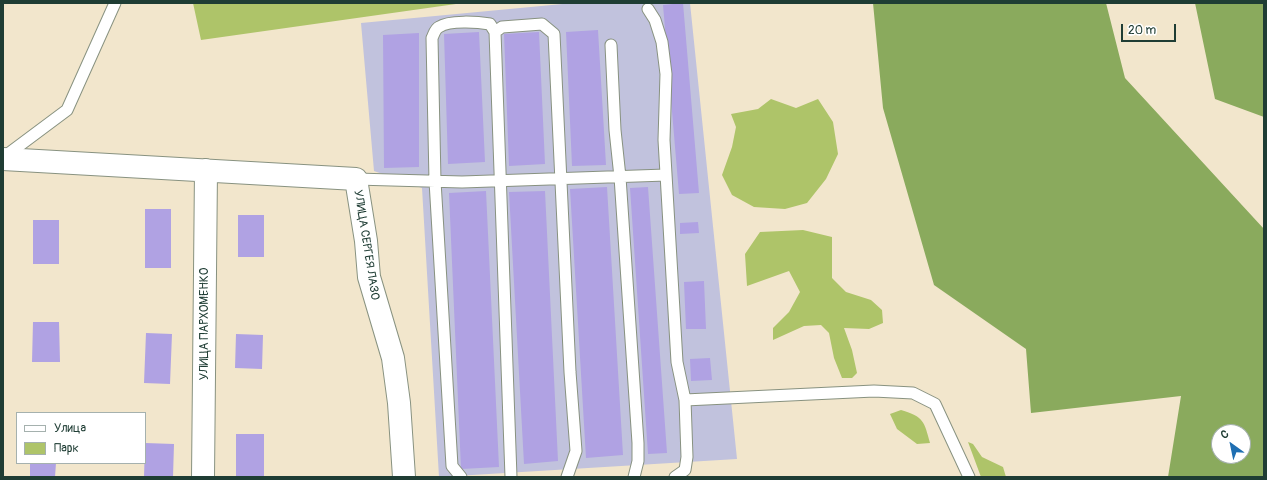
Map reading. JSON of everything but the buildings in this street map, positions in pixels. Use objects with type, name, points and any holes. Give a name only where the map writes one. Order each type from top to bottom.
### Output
[{"type":"street","points":[[3,158],[356,178]]},
{"type":"street","name":"УЛИЦА ПАРХОМЕНКО","points":[[203,477],[206,170]]},
{"type":"street","name":"УЛИЦА СЕРГЕЯ ЛАЗО","points":[[356,178],[366,241],[369,277],[393,358],[399,403],[404,477]]},
{"type":"lane","points":[[3,158],[67,110],[115,3]]},
{"type":"lane","points":[[648,9],[655,20],[662,42],[666,74],[664,140],[666,175],[677,362],[685,400],[687,457],[685,470],[675,477]]},
{"type":"lane","points":[[461,477],[452,466],[435,181],[432,38],[437,28],[447,23],[483,22],[490,24],[495,32],[499,181],[511,477]]},
{"type":"lane","points":[[495,32],[502,27],[542,24],[554,34],[570,372],[576,451],[567,477]]},
{"type":"lane","points":[[611,45],[615,130],[620,177],[638,443],[638,461],[634,477]]},
{"type":"lane","points":[[356,178],[435,181],[499,181],[666,175]]},
{"type":"lane","points":[[685,400],[874,391],[913,393],[936,404],[969,477]]},
{"type":"shaded area","points":[[573,3],[690,3],[737,459],[439,477],[422,188],[374,171],[361,23]]},
{"type":"green space","points":[[193,3],[463,3],[201,40]]},
{"type":"green space","points":[[873,3],[1106,3],[1125,78],[1264,229],[1264,477],[1168,477],[1181,396],[1031,413],[1026,349],[934,285],[883,108]]},
{"type":"green space","points":[[1195,3],[1264,3],[1264,117],[1215,99]]},
{"type":"green space","points":[[771,99],[796,108],[818,99],[833,122],[838,154],[826,179],[807,203],[785,209],[754,207],[732,195],[722,175],[732,147],[736,127],[731,114],[758,109]]},
{"type":"green space","points":[[803,230],[832,237],[832,278],[846,292],[871,300],[882,310],[883,323],[869,329],[844,328],[852,350],[857,373],[852,378],[842,378],[834,358],[829,333],[821,325],[804,326],[773,340],[773,328],[789,312],[800,292],[789,271],[747,286],[745,254],[760,232]]},
{"type":"green space","points":[[901,410],[914,415],[922,421],[930,443],[917,444],[897,429],[890,414]]},
{"type":"green space","points":[[968,442],[973,444],[982,457],[1003,467],[1006,477],[981,477]]}]
